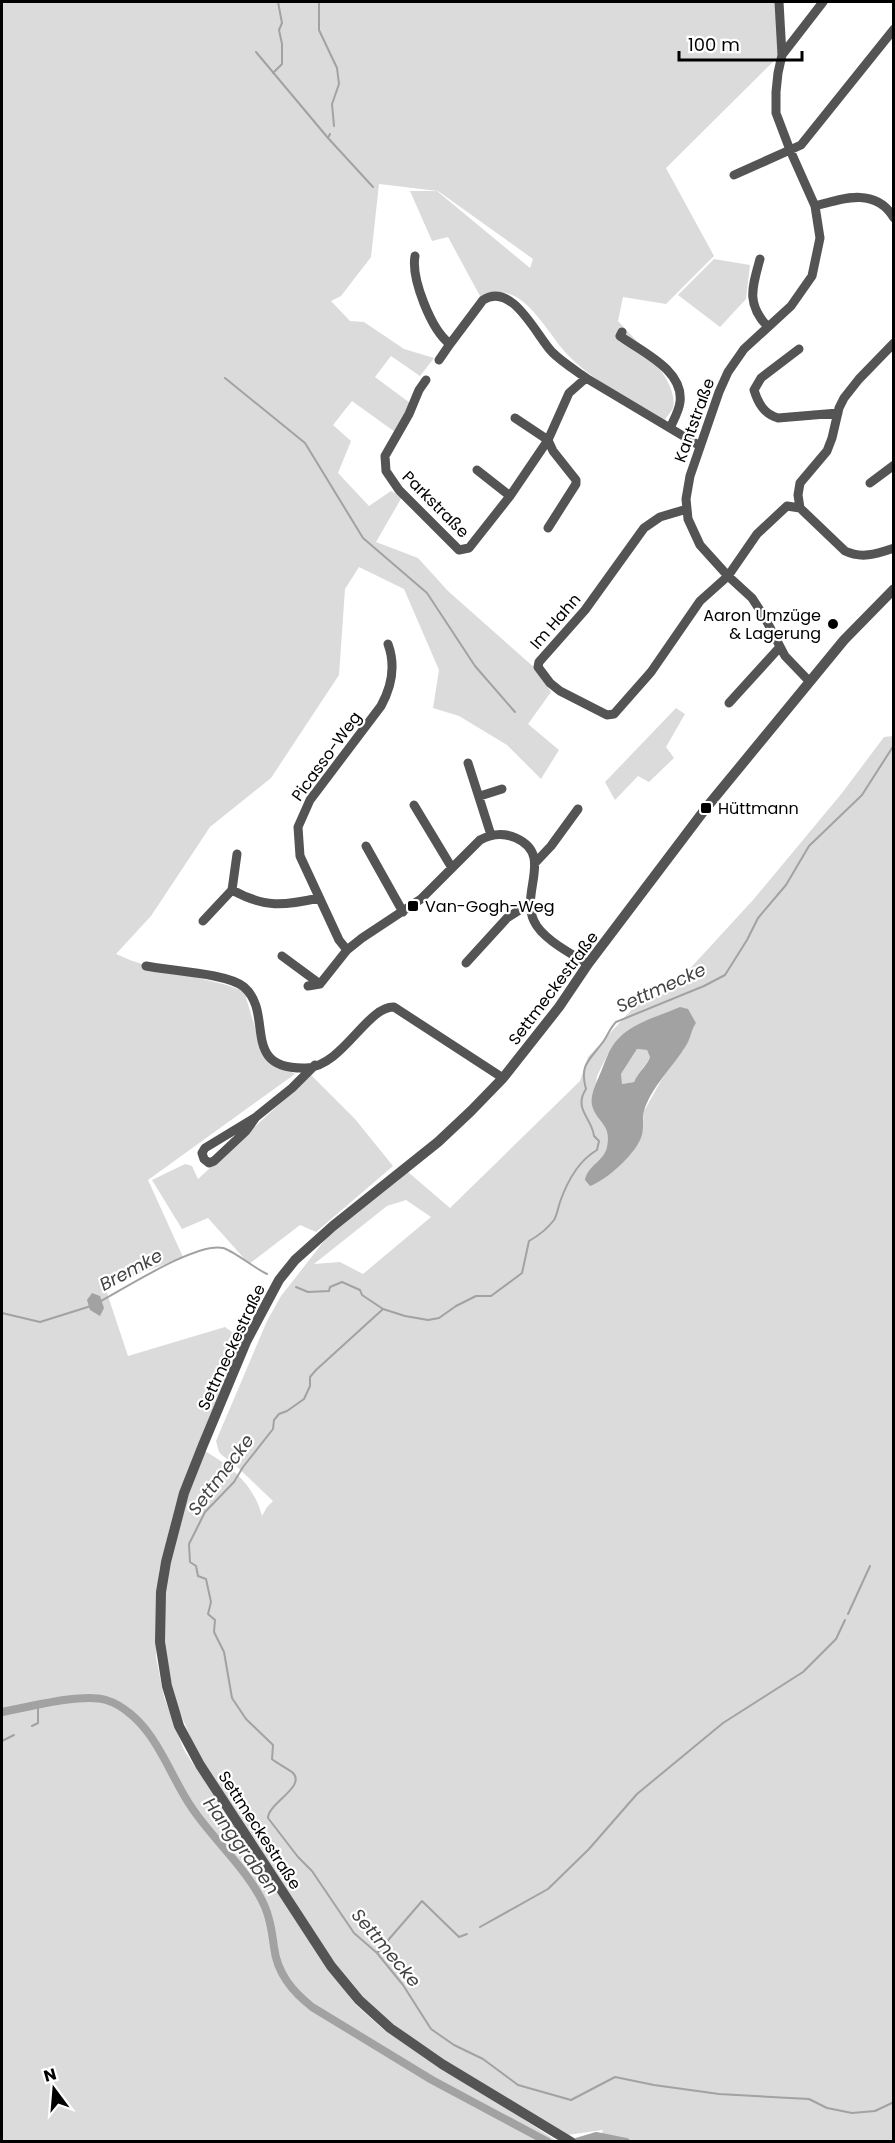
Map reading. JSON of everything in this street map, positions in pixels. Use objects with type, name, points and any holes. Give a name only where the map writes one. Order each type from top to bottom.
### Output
[{"type":"street","points":[[779,2],[782,55]]},
{"type":"street","name":"Kantstraße","points":[[809,681],[790,664],[779,648],[756,603],[704,551],[695,538],[686,499],[700,446],[728,372],[744,349],[791,306],[812,276],[820,238],[815,206],[776,113],[777,73],[782,55],[823,2]]},
{"type":"street","points":[[734,175],[801,145],[894,29]]},
{"type":"street","points":[[815,206],[845,198],[861,197],[887,207],[894,218]]},
{"type":"street","points":[[415,256],[416,281],[435,326],[444,340],[450,344]]},
{"type":"street","points":[[760,259],[752,302],[758,316],[768,327]]},
{"type":"street","points":[[439,360],[483,300],[502,296],[514,305],[553,352],[586,378],[700,446]]},
{"type":"street","points":[[622,332],[620,336],[663,366],[678,386],[679,405],[670,428]]},
{"type":"street","points":[[894,343],[853,385],[841,403],[827,451],[800,483],[798,495],[800,508],[838,547],[852,555],[865,556],[894,548]]},
{"type":"street","points":[[799,349],[758,381],[754,390],[760,404],[769,415],[778,418],[838,413]]},
{"type":"street","name":"Parkstraße","points":[[426,380],[402,427],[386,451],[384,466],[391,481],[456,548],[462,551],[469,548],[510,496],[548,440],[569,393],[586,378]]},
{"type":"street","points":[[515,418],[548,440],[576,480],[576,484],[548,528]]},
{"type":"street","points":[[870,483],[894,465]]},
{"type":"street","points":[[477,470],[510,496]]},
{"type":"street","points":[[728,576],[757,534],[787,506],[800,508]]},
{"type":"street","name":"Im Hahn","points":[[687,510],[660,517],[644,528],[585,610],[539,662],[538,668],[560,691],[608,715],[614,714],[651,672],[700,601],[728,576]]},
{"type":"street","name":"Settmeckestraße","points":[[571,2142],[401,2036],[378,2019],[339,1978],[190,1749],[179,1726],[167,1686],[159,1630],[163,1577],[184,1493],[246,1341],[279,1280],[295,1260],[327,1231],[456,1125],[502,1078],[559,1007],[588,964],[706,808],[844,640],[894,588]]},
{"type":"street","name":"Picasso-Weg","points":[[347,950],[339,940],[300,856],[297,827],[310,800],[381,706],[388,693],[393,669],[388,644]]},
{"type":"street","points":[[729,703],[779,648]]},
{"type":"street","points":[[468,763],[491,835]]},
{"type":"street","points":[[480,796],[502,789]]},
{"type":"street","points":[[414,805],[452,868]]},
{"type":"street","points":[[535,863],[556,840],[578,809]]},
{"type":"street","points":[[308,986],[320,984],[347,950],[433,889],[480,840],[491,835],[502,834],[518,838],[531,851],[536,871],[529,904],[534,923],[539,930],[588,964]]},
{"type":"street","points":[[366,846],[403,912]]},
{"type":"street","points":[[203,921],[232,890],[237,854]]},
{"type":"street","points":[[232,890],[255,902],[272,905],[319,898]]},
{"type":"street","points":[[466,963],[507,918],[529,904]]},
{"type":"street","points":[[282,956],[320,984]]},
{"type":"street","points":[[146,966],[226,980],[243,986],[255,1004],[262,1044],[267,1055],[278,1063],[290,1067],[305,1068],[333,1056],[344,1048],[382,1009],[394,1007],[502,1078]]},
{"type":"street","points":[[256,1118],[248,1129],[214,1161],[209,1163],[204,1159],[202,1153],[205,1148],[256,1118],[292,1089],[315,1065]]},
{"type":"shaded area","points":[[2,2],[776,2],[780,55],[666,168],[714,256],[666,304],[623,297],[618,321],[654,361],[670,386],[673,408],[665,420],[612,390],[576,363],[534,312],[519,299],[504,293],[480,296],[448,237],[432,241],[410,191],[437,191],[530,268],[533,259],[438,191],[379,184],[371,257],[341,296],[331,301],[350,321],[364,322],[404,349],[434,358],[420,376],[391,356],[375,377],[410,403],[395,432],[352,401],[333,425],[351,441],[338,473],[369,506],[391,491],[402,497],[376,542],[418,558],[448,591],[536,669],[551,692],[528,724],[559,750],[541,779],[507,745],[459,716],[433,708],[439,670],[404,589],[359,567],[345,589],[339,675],[271,778],[210,827],[151,916],[116,954],[147,966],[244,991],[263,1054],[295,1074],[148,1180],[183,1257],[105,1287],[128,1356],[225,1327],[246,1342],[188,1470],[175,1507],[159,1571],[156,1657],[164,1697],[184,1750],[310,1942],[355,2004],[384,2030],[557,2141],[2,2142]]},
{"type":"shaded area","points":[[714,259],[750,265],[746,299],[720,327],[678,295]]},
{"type":"shaded area","points":[[676,708],[685,714],[666,747],[674,758],[649,782],[638,776],[615,800],[605,782]]},
{"type":"shaded area","points":[[893,736],[893,2141],[585,2141],[579,2138],[601,2135],[603,2130],[567,2135],[415,2042],[360,1997],[318,1940],[196,1750],[175,1701],[164,1640],[164,1606],[168,1568],[185,1503],[205,1451],[241,1478],[254,1495],[262,1516],[273,1501],[219,1452],[216,1441],[267,1321],[281,1296],[335,1227],[408,1172],[450,1208],[580,1081],[588,1057],[636,1005],[666,993],[696,962],[753,900],[842,793],[884,737]],"holes":[[[696,1023],[690,1031],[688,1042],[662,1079],[644,1111],[642,1136],[595,1164],[602,1157],[608,1143],[606,1129],[593,1108],[597,1076],[608,1054]],[[406,1200],[431,1217],[363,1274],[340,1262],[314,1264],[387,1206]]]},
{"type":"shaded area","points":[[680,1007],[688,1009],[696,1023],[682,1052],[647,1102],[639,1142],[613,1172],[590,1186],[585,1180],[587,1175],[603,1156],[607,1147],[606,1128],[594,1111],[592,1097],[608,1055],[625,1032]],"holes":[[[637,1049],[647,1050],[650,1057],[634,1082],[622,1084],[621,1074]]]},
{"type":"shaded area","points":[[637,1049],[647,1050],[650,1057],[634,1082],[621,1084],[621,1074]]},
{"type":"shaded area","points":[[311,1075],[355,1119],[393,1166],[316,1232],[300,1225],[249,1264],[208,1218],[182,1229],[152,1180],[185,1164],[192,1166],[198,1179]]},
{"type":"shaded area","points":[[92,1293],[100,1296],[104,1308],[100,1316],[90,1310],[87,1300]]},
{"type":"waterway","points":[[273,73],[282,64],[279,30],[282,23],[278,2]]},
{"type":"waterway","points":[[319,2],[319,30],[337,68],[339,84],[332,104],[334,126]]},
{"type":"waterway","points":[[256,52],[328,138]]},
{"type":"waterway","points":[[330,134],[328,138],[373,187]]},
{"type":"waterway","points":[[225,378],[305,443],[363,538],[427,593],[475,666],[515,712]]},
{"type":"waterway","name":"Settmecke","points":[[894,745],[862,795],[809,846],[786,885],[758,918],[725,975],[616,1022],[612,1027],[587,1063],[584,1074],[586,1089],[581,1102],[582,1108],[594,1136],[599,1141],[597,1150],[584,1160],[574,1173],[563,1194],[554,1220],[529,1241],[522,1273],[491,1296],[476,1296],[439,1318],[428,1320],[383,1309],[316,1370],[310,1377],[310,1386],[304,1399],[279,1414],[274,1420],[273,1429],[234,1482],[205,1512],[189,1544],[190,1562],[196,1566],[198,1576],[206,1579],[211,1602],[208,1614],[215,1620],[214,1632],[224,1652],[232,1698],[246,1719],[273,1745],[272,1759],[296,1777],[291,1789],[274,1806],[268,1818],[298,1857],[312,1871],[354,1933],[377,1953],[403,1985],[431,2029],[454,2045],[483,2059],[518,2085],[571,2100],[615,2077],[719,2094],[809,2099],[827,2108],[852,2113],[875,2111],[894,2102]]},
{"type":"waterway","name":"Bremke","points":[[101,1301],[180,1258],[211,1248],[228,1250],[267,1274]]},
{"type":"waterway","name":"Bremke","points":[[296,1287],[308,1292],[329,1291],[330,1287],[342,1282],[360,1290],[362,1295],[383,1309]]},
{"type":"waterway","name":"Bremke","points":[[2,1313],[40,1322],[91,1306]]},
{"type":"waterway","points":[[848,1614],[870,1566]]},
{"type":"waterway","points":[[480,1927],[548,1889],[589,1849],[637,1794],[723,1723],[803,1672],[836,1639],[845,1620]]},
{"type":"waterway","name":"Hanggraben","points":[[2,1712],[55,1702],[95,1698],[112,1702],[130,1714],[155,1743],[192,1808],[241,1868],[258,1894],[269,1917],[278,1965],[298,1995],[312,2007],[432,2080],[548,2142]]},
{"type":"waterway","points":[[32,1726],[38,1723],[38,1706]]},
{"type":"waterway","points":[[2,1741],[14,1735]]},
{"type":"waterway","points":[[377,1953],[422,1901],[459,1937],[467,1934]]},
{"type":"waterway","name":"Hanggraben","points":[[576,2142],[596,2136],[626,2142]]},
{"type":"place","name":"Aaron Umzüge & Lagerung","points":[[833,624]]},
{"type":"place","name":"Hüttmann","points":[[706,808]]},
{"type":"place","name":"Van-Gogh-Weg","points":[[413,906]]}]
